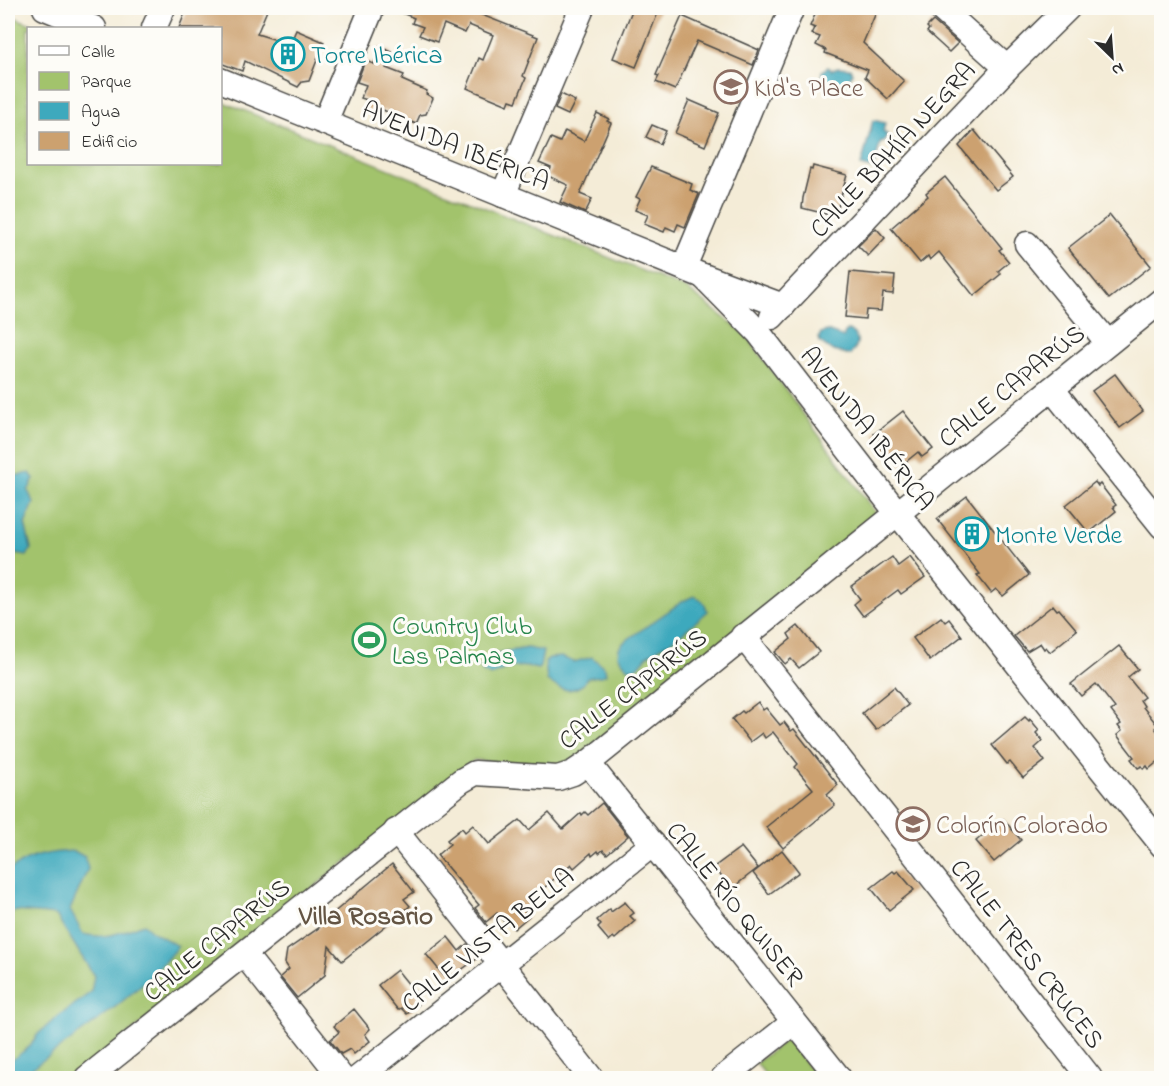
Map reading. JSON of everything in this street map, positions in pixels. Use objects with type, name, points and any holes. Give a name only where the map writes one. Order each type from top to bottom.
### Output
[{"type":"street","points":[[45,8],[92,27]]},
{"type":"street","points":[[154,27],[163,8]]},
{"type":"street","points":[[325,122],[372,8]]},
{"type":"street","points":[[503,195],[582,8]]},
{"type":"street","points":[[694,272],[792,8]]},
{"type":"street","points":[[940,8],[1007,68]]},
{"type":"street","name":"CALLE BAHÍA NEGRA","points":[[758,332],[1007,68],[1068,8]]},
{"type":"street","name":"AVENIDA IBÉRICA","points":[[222,81],[783,306]]},
{"type":"street","points":[[1027,244],[1108,344]]},
{"type":"street","name":"AVENIDA IBÉRICA","points":[[694,272],[758,332],[898,514],[1161,845]]},
{"type":"street","name":"CALLE CAPARÚS","points":[[89,1078],[460,781],[475,773],[558,778],[573,773],[588,763],[1161,300]]},
{"type":"street","points":[[1052,389],[1161,526]]},
{"type":"street","name":"CALLE TRES CRUCES","points":[[743,636],[1090,1078]]},
{"type":"street","name":"CALLE RÍO QUISER","points":[[588,763],[839,1078]]},
{"type":"street","points":[[396,831],[591,1078]]},
{"type":"street","name":"CALLE VISTA BELLA","points":[[358,1078],[653,844]]},
{"type":"street","points":[[244,954],[342,1078]]},
{"type":"street","points":[[723,1078],[794,1022]]},
{"type":"green space","name":"Country Club Las Palmas","points":[[8,15],[38,27],[27,27],[27,165],[222,165],[222,101],[687,289],[745,334],[881,520],[572,768],[474,760],[73,1078],[8,1078]]},
{"type":"green space","points":[[787,1039],[817,1078],[768,1078],[756,1063]]},
{"type":"water","points":[[828,67],[831,70],[838,67],[850,68],[852,73],[850,78],[843,83],[830,82],[822,76],[822,71]]},
{"type":"water","points":[[873,120],[885,123],[883,132],[887,134],[884,142],[881,141],[873,169],[861,166]]},
{"type":"water","points":[[849,330],[857,339],[850,355],[833,351],[820,342],[821,333],[827,331],[843,337]]},
{"type":"water","points":[[30,473],[34,479],[28,491],[34,503],[25,524],[31,549],[27,556],[8,553],[8,477]]},
{"type":"water","points":[[694,596],[703,602],[707,612],[679,636],[648,655],[640,665],[633,669],[627,667],[618,656],[619,648],[624,642],[683,601]]},
{"type":"water","points":[[527,648],[543,651],[538,669],[514,667],[491,676],[483,672],[480,667],[483,661],[494,654]]},
{"type":"water","points":[[561,657],[574,662],[592,657],[605,668],[606,674],[588,678],[577,688],[568,690],[559,688],[547,680],[545,662],[549,658]]},
{"type":"water","points":[[74,851],[85,857],[88,869],[70,910],[83,934],[107,936],[144,924],[153,932],[178,946],[143,984],[103,1017],[19,1078],[8,1078],[8,1063],[29,1047],[38,1034],[55,1019],[91,992],[94,976],[56,915],[16,911],[8,914],[8,870],[40,855]]},
{"type":"building","points":[[187,8],[268,8],[257,34],[290,44],[296,30],[324,42],[309,81],[302,82],[298,87],[245,61],[242,71],[222,64],[222,27],[179,27]]},
{"type":"building","points":[[390,8],[464,8],[538,37],[516,102],[510,100],[508,105],[467,88],[479,58],[483,60],[493,35],[469,25],[465,33],[444,24],[437,42],[419,35],[423,27],[412,23],[414,18]]},
{"type":"building","points":[[633,8],[660,8],[636,67],[613,58]]},
{"type":"building","points":[[818,8],[878,8],[863,43],[904,81],[888,99],[865,77],[868,70],[825,53],[826,50],[816,45],[820,37],[812,34],[815,28],[810,26]]},
{"type":"building","points":[[682,16],[759,50],[753,65],[697,41],[675,90],[656,82],[659,76],[656,75]]},
{"type":"building","points":[[933,21],[958,43],[949,52],[927,32],[929,29],[927,27]]},
{"type":"building","points":[[380,47],[392,52],[386,68],[404,75],[402,80],[427,91],[426,94],[433,98],[426,114],[420,115],[416,124],[383,110],[381,115],[364,108],[367,100],[361,98],[366,85],[357,82],[365,61],[374,64]]},
{"type":"building","points":[[561,94],[575,101],[568,115],[555,109]]},
{"type":"building","points":[[689,100],[719,113],[705,146],[675,133]]},
{"type":"building","points":[[597,113],[609,119],[607,121],[611,123],[580,194],[592,199],[585,213],[560,202],[568,185],[548,176],[551,168],[539,163],[551,138],[560,142],[565,131],[584,141]]},
{"type":"building","points":[[652,125],[666,131],[660,144],[646,137]]},
{"type":"building","points":[[974,130],[1013,177],[996,190],[959,146]]},
{"type":"building","points":[[813,166],[847,175],[834,216],[802,208],[810,169],[812,170]]},
{"type":"building","points":[[651,167],[692,184],[690,190],[699,194],[685,227],[678,224],[675,231],[666,227],[664,232],[644,224],[648,215],[635,210],[640,199],[636,197]]},
{"type":"building","points":[[945,177],[1002,248],[999,250],[1009,262],[998,271],[1001,274],[974,296],[939,252],[930,260],[928,256],[920,263],[891,228],[928,196],[926,193]]},
{"type":"building","points":[[1110,215],[1151,266],[1109,299],[1068,248]]},
{"type":"building","points":[[876,228],[885,238],[868,256],[858,246]]},
{"type":"building","points":[[850,272],[895,276],[893,294],[883,293],[881,311],[866,310],[865,319],[845,317]]},
{"type":"building","points":[[1115,374],[1143,411],[1120,428],[1092,391]]},
{"type":"building","points":[[903,411],[933,449],[922,457],[918,452],[902,465],[893,452],[887,457],[874,434]]},
{"type":"building","points":[[1095,482],[1098,486],[1100,484],[1116,505],[1113,507],[1116,511],[1089,533],[1066,505]]},
{"type":"building","name":"Monte Verde","points":[[967,496],[1029,575],[1003,596],[996,589],[991,593],[977,575],[980,574],[937,519]]},
{"type":"building","points":[[892,557],[898,566],[910,557],[925,577],[901,594],[898,590],[863,616],[854,604],[860,599],[851,587]]},
{"type":"building","points":[[1053,605],[1077,630],[1050,652],[1040,643],[1027,651],[1014,636]]},
{"type":"building","points":[[941,617],[945,622],[949,619],[962,636],[930,661],[913,638]]},
{"type":"building","points":[[798,626],[819,652],[799,668],[791,659],[785,664],[775,652],[791,639],[788,634]]},
{"type":"building","points":[[1119,646],[1138,669],[1128,677],[1144,697],[1140,700],[1143,707],[1158,726],[1155,728],[1161,736],[1161,759],[1149,769],[1147,766],[1144,769],[1142,766],[1138,768],[1131,759],[1134,757],[1117,735],[1122,731],[1118,726],[1121,724],[1111,711],[1115,708],[1096,684],[1081,696],[1071,684]]},
{"type":"building","points":[[894,687],[908,705],[876,730],[862,713]]},
{"type":"building","points":[[758,702],[763,710],[766,708],[780,725],[784,722],[791,731],[794,729],[838,785],[827,795],[835,805],[783,848],[766,827],[813,789],[795,767],[798,764],[773,732],[765,738],[762,733],[750,742],[732,719]]},
{"type":"building","points":[[1025,717],[1029,721],[1030,719],[1039,730],[1036,733],[1043,741],[1035,748],[1045,761],[1023,778],[1010,762],[1007,764],[992,745]]},
{"type":"building","points":[[602,803],[628,836],[607,854],[603,850],[599,853],[598,851],[592,856],[591,853],[574,868],[571,864],[528,902],[531,906],[525,912],[529,916],[514,929],[497,913],[486,922],[475,908],[479,905],[437,855],[450,844],[447,840],[462,828],[465,832],[473,825],[489,844],[520,820],[529,830],[549,813],[563,829],[581,813],[582,815],[585,812],[588,815]]},
{"type":"building","points":[[1003,819],[1021,840],[994,862],[976,841]]},
{"type":"building","points":[[741,847],[758,868],[731,889],[714,867]]},
{"type":"building","points":[[782,850],[799,872],[769,894],[753,873]]},
{"type":"building","points":[[392,864],[414,892],[404,899],[410,906],[342,961],[329,946],[325,975],[297,998],[280,977],[289,969],[285,963],[287,950],[320,927],[320,924]]},
{"type":"building","points":[[893,871],[895,873],[898,871],[914,890],[889,910],[871,888]]},
{"type":"building","points":[[625,902],[634,913],[630,916],[635,921],[615,939],[613,937],[609,941],[598,928],[601,925],[597,920],[610,909],[611,912]]},
{"type":"building","points":[[448,937],[459,951],[467,944],[478,958],[451,977],[448,973],[444,976],[426,954]]},
{"type":"building","points":[[397,970],[419,997],[415,1000],[418,1005],[407,1014],[401,1008],[398,1010],[378,985]]},
{"type":"building","points":[[354,1009],[370,1029],[365,1034],[370,1041],[354,1054],[350,1049],[341,1054],[330,1040],[339,1032],[334,1026]]},
{"type":"place","name":"Torre Ibérica","points":[[288,54]]},
{"type":"place","name":"Kid's Place","points":[[731,87]]},
{"type":"place","name":"Monte Verde","points":[[972,534]]},
{"type":"place","name":"Country Club Las Palmas","points":[[369,640]]},
{"type":"place","name":"Colorín Colorado","points":[[913,824]]},
{"type":"district","name":"Villa Rosario","points":[[366,915]]}]
